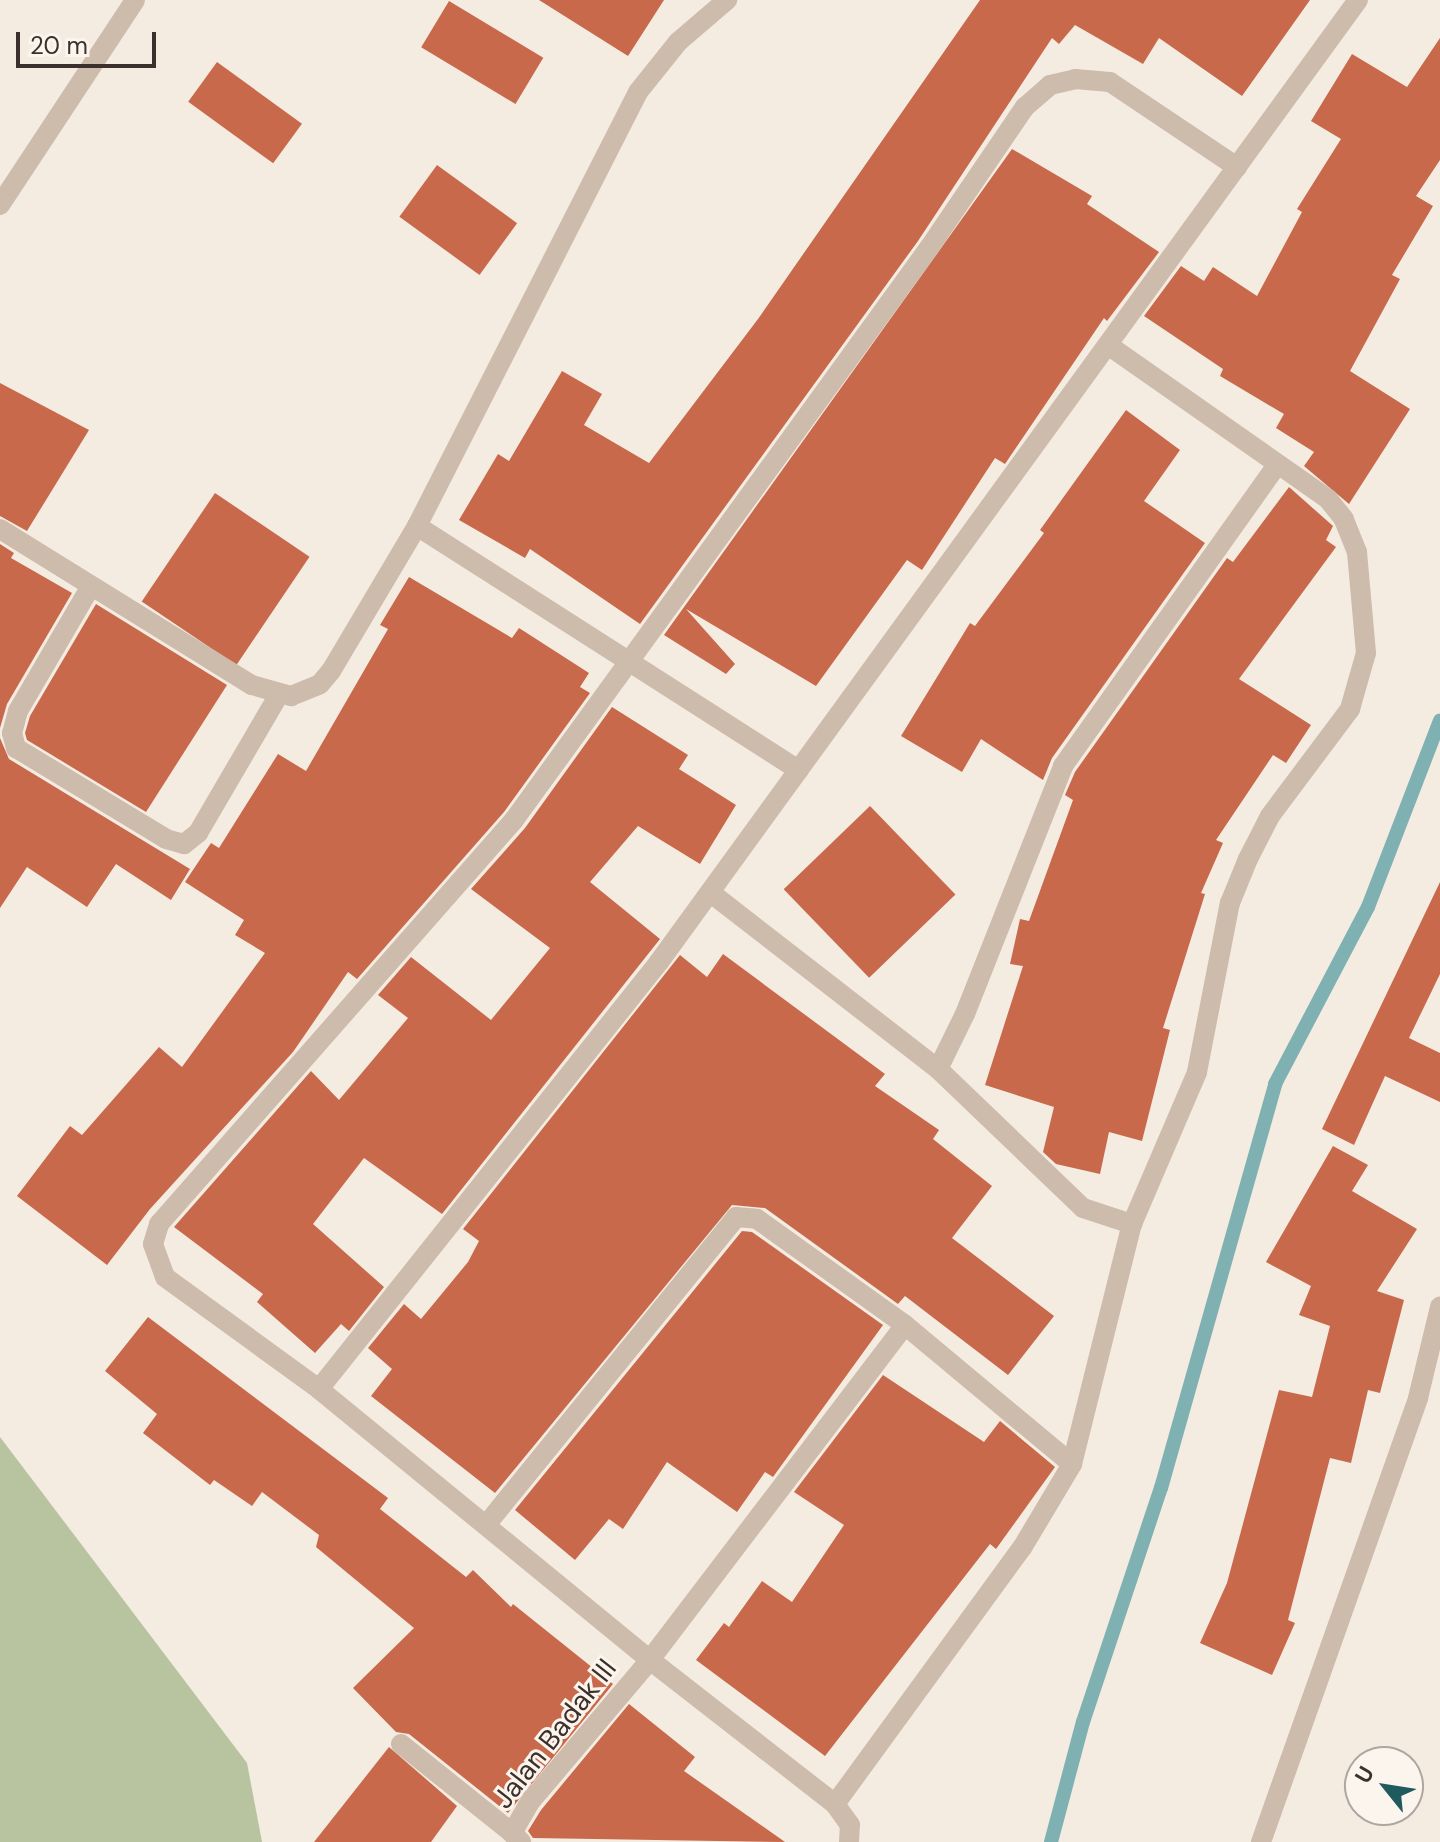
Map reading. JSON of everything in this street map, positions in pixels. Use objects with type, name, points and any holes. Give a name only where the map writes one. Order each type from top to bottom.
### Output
[{"type":"street","points":[[0,205],[135,0]]},
{"type":"street","points":[[0,529],[252,685],[278,696],[308,691],[331,671],[417,526],[638,92],[678,42],[727,0]]},
{"type":"street","points":[[319,1389],[711,893],[1358,0]]},
{"type":"street","points":[[849,1842],[850,1825],[835,1804],[650,1660],[319,1389],[165,1277],[153,1244],[159,1224],[514,820],[929,248],[1025,107],[1050,85],[1075,79],[1110,82],[1237,167]]},
{"type":"street","points":[[835,1804],[1022,1548],[1072,1464],[1132,1224],[1197,1072],[1230,903],[1270,816],[1350,709],[1362,679],[1366,653],[1360,579],[1344,519],[1328,499],[1108,345]]},
{"type":"street","points":[[938,1069],[965,1014],[1063,766],[1277,465]]},
{"type":"street","points":[[417,526],[799,770]]},
{"type":"street","points":[[91,586],[18,711],[12,733],[16,748],[166,839],[184,844],[198,833],[278,696]]},
{"type":"street","points":[[711,893],[938,1069],[1083,1208],[1132,1224]]},
{"type":"street","points":[[486,1525],[736,1217],[757,1219],[905,1325],[1072,1464]]},
{"type":"street","points":[[1261,1842],[1418,1398],[1440,1307]]},
{"type":"street","name":"Jalan Badak III","points":[[517,1838],[530,1802],[650,1660],[905,1325]]},
{"type":"street","points":[[401,1744],[517,1838]]},
{"type":"green space","points":[[0,1437],[247,1763],[262,1842],[0,1842]]},
{"type":"building","points":[[539,0],[664,0],[628,56]]},
{"type":"building","points":[[980,0],[1310,0],[1242,96],[1159,38],[1143,64],[1075,25],[1059,44],[1052,38],[918,241],[640,624],[530,549],[525,558],[459,520],[498,454],[509,461],[562,371],[602,394],[584,425],[649,463],[758,319]]},
{"type":"building","points":[[449,1],[543,58],[515,104],[421,47]]},
{"type":"building","points":[[1440,38],[1440,160],[1416,196],[1433,206],[1392,275],[1400,279],[1350,371],[1410,409],[1349,504],[1304,466],[1314,452],[1276,428],[1284,414],[1220,376],[1223,369],[1144,316],[1181,266],[1204,281],[1213,267],[1257,296],[1302,212],[1297,209],[1341,139],[1311,121],[1352,54],[1407,87]]},
{"type":"building","points":[[217,62],[302,124],[273,163],[188,102]]},
{"type":"building","points":[[1012,149],[1092,196],[1087,204],[1159,252],[1107,321],[1104,318],[1005,464],[995,458],[922,570],[907,560],[816,686],[686,609],[735,664],[726,674],[664,635]]},
{"type":"building","points":[[437,165],[517,223],[479,275],[399,217]]},
{"type":"building","points":[[0,383],[89,430],[27,531],[0,516]]},
{"type":"building","points":[[1126,410],[1180,450],[1144,501],[1205,543],[1052,758],[1043,780],[981,739],[962,772],[901,736],[970,623],[975,626],[1044,533],[1040,530]]},
{"type":"building","points":[[1289,487],[1333,526],[1326,540],[1336,547],[1239,679],[1311,725],[1286,763],[1273,755],[1216,840],[1223,843],[1201,893],[1205,894],[1163,1028],[1170,1030],[1142,1141],[1109,1132],[1100,1174],[1056,1164],[1043,1152],[1054,1107],[985,1085],[1023,966],[1010,964],[1020,919],[1029,921],[1073,800],[1065,795],[1075,772],[1227,558],[1233,562]]},
{"type":"building","points":[[215,493],[310,557],[236,665],[142,602]]},
{"type":"building","points":[[0,544],[14,553],[11,558],[72,593],[7,704],[0,728]]},
{"type":"building","points":[[409,577],[512,638],[519,628],[589,673],[580,687],[590,693],[504,812],[357,979],[348,972],[293,1052],[150,1209],[107,1265],[17,1196],[70,1126],[82,1135],[159,1047],[182,1067],[265,953],[235,935],[244,920],[185,882],[211,843],[219,848],[278,754],[306,771],[388,629],[380,625]]},
{"type":"building","points":[[96,604],[227,685],[146,812],[27,740],[25,733],[30,716]]},
{"type":"building","points":[[612,707],[688,755],[679,769],[736,805],[700,864],[638,826],[590,882],[660,939],[442,1214],[364,1158],[313,1224],[384,1287],[349,1331],[341,1324],[315,1353],[257,1302],[263,1294],[174,1227],[311,1071],[339,1100],[408,1018],[378,995],[411,957],[491,1020],[550,948],[471,889],[525,828]]},
{"type":"building","points":[[0,738],[9,759],[190,869],[171,900],[116,864],[87,907],[27,867],[0,908]]},
{"type":"building","points":[[870,806],[955,894],[869,978],[784,889]]},
{"type":"building","points":[[1440,882],[1440,974],[1409,1038],[1440,1053],[1440,1102],[1385,1076],[1354,1145],[1322,1129]]},
{"type":"building","points":[[723,954],[885,1074],[875,1086],[939,1130],[933,1139],[992,1186],[952,1238],[1054,1316],[1008,1375],[905,1296],[898,1304],[765,1208],[732,1205],[495,1493],[371,1396],[392,1369],[368,1348],[404,1304],[421,1319],[468,1262],[479,1241],[463,1229],[680,955],[707,977]]},
{"type":"building","points":[[1333,1146],[1368,1165],[1352,1191],[1417,1229],[1377,1291],[1404,1300],[1380,1393],[1368,1390],[1351,1463],[1330,1458],[1288,1620],[1295,1623],[1272,1675],[1200,1643],[1227,1583],[1279,1390],[1312,1397],[1330,1326],[1299,1315],[1311,1286],[1266,1262]]},
{"type":"building","points":[[742,1231],[752,1232],[883,1325],[773,1477],[765,1472],[737,1512],[667,1462],[623,1529],[609,1519],[575,1560],[515,1510]]},
{"type":"building","points":[[148,1317],[388,1498],[380,1509],[466,1577],[473,1570],[511,1607],[513,1604],[613,1684],[508,1813],[409,1734],[396,1732],[353,1688],[414,1628],[316,1547],[319,1535],[262,1492],[252,1506],[214,1480],[210,1485],[143,1433],[157,1414],[105,1371]]},
{"type":"building","points":[[883,1375],[984,1442],[1000,1421],[1055,1467],[996,1549],[990,1544],[825,1756],[696,1660],[724,1623],[729,1627],[762,1581],[792,1602],[844,1525],[794,1492]]},
{"type":"building","points":[[629,1704],[695,1757],[684,1771],[785,1842],[533,1838],[528,1831],[541,1810]]},
{"type":"building","points":[[389,1747],[457,1806],[431,1842],[314,1842]]},
{"type":"waterway","points":[[1051,1842],[1083,1722],[1161,1488],[1275,1084],[1368,907],[1440,720]]}]
